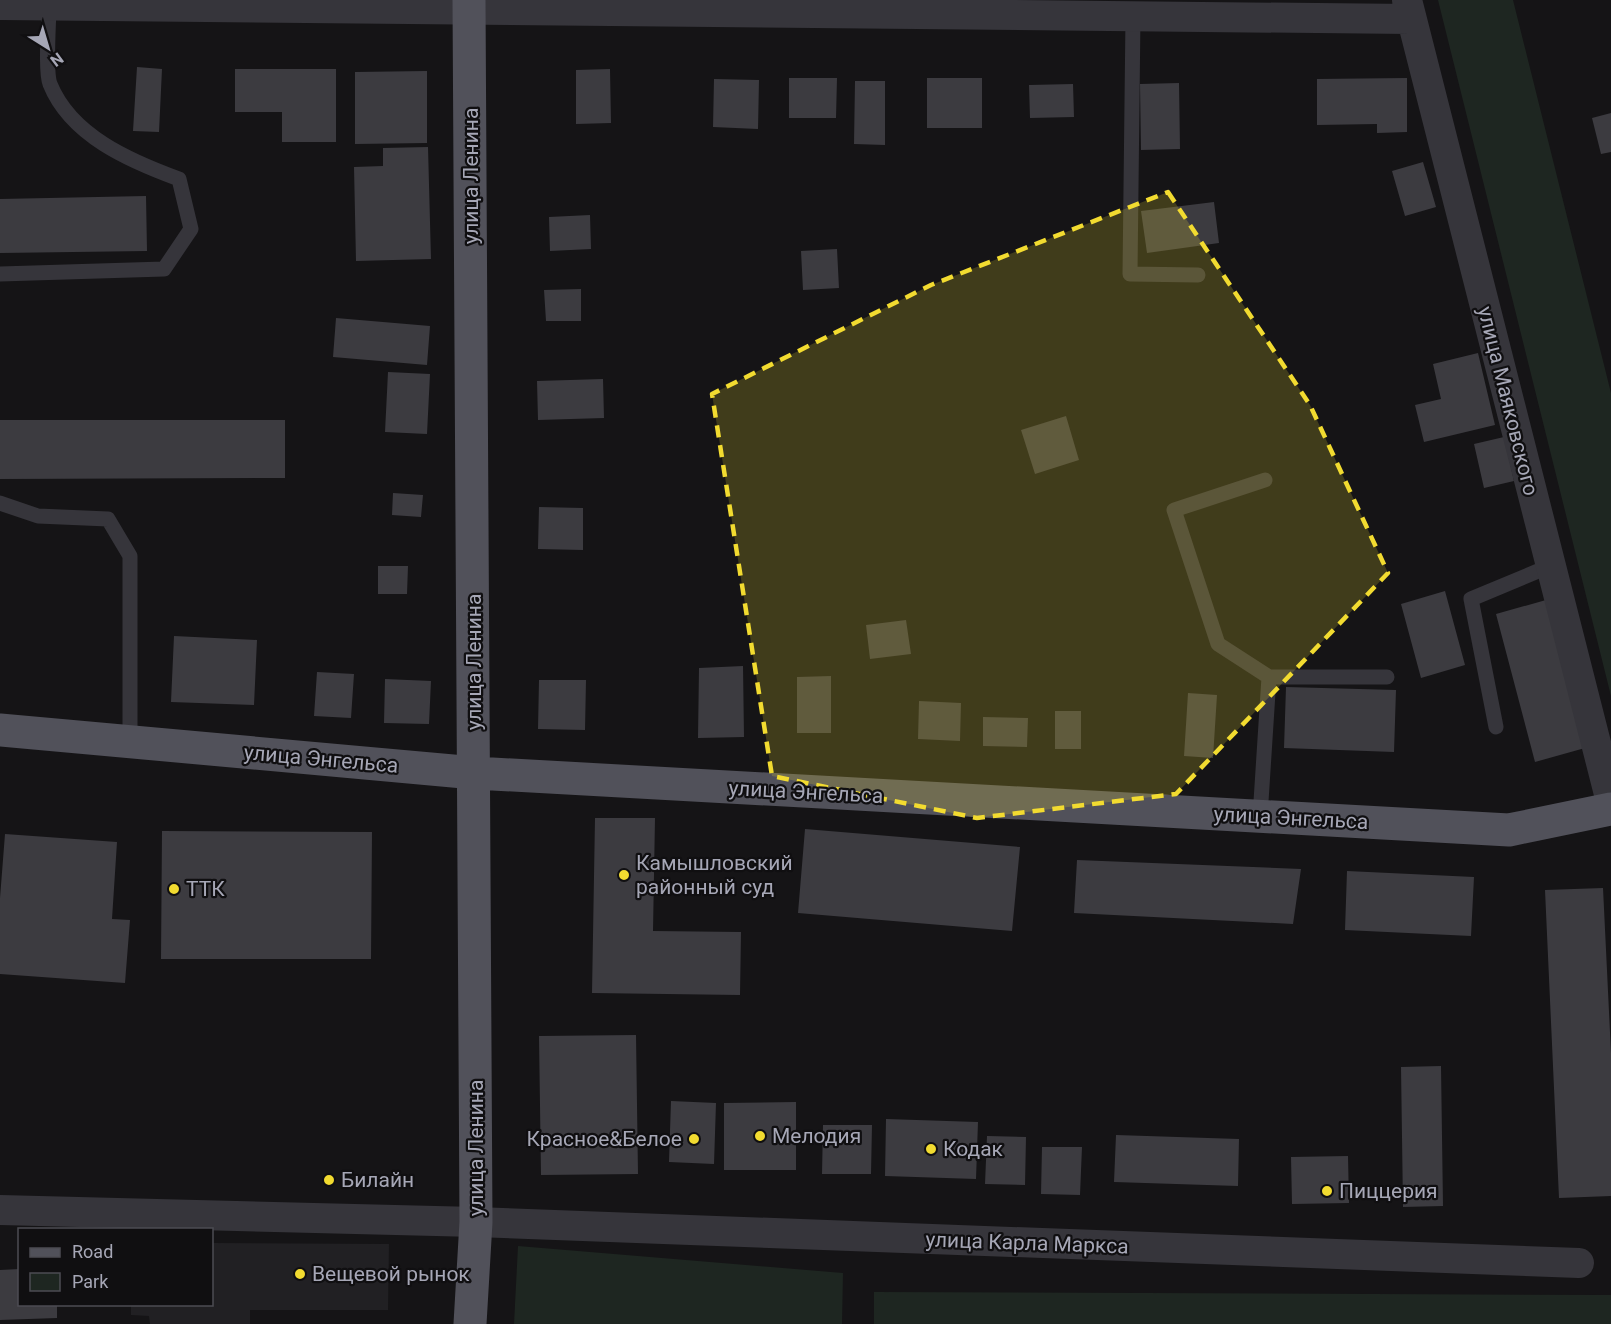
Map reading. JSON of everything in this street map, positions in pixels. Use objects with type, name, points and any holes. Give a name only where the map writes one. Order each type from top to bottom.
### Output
[{"type":"main road","name":"улица Ленина","points":[[469,5],[476,1222],[470,1324]]},
{"type":"main road","name":"улица Энгельса","points":[[0,730],[475,773],[1509,830],[1611,809]]},
{"type":"street","points":[[0,5],[112,3],[469,5],[1133,16],[1408,9]]},
{"type":"street","name":"улица Маяковского","points":[[1408,9],[1611,802]]},
{"type":"street","name":"улица Карла Маркса","points":[[0,1210],[476,1222],[1579,1263]]},
{"type":"lane","points":[[0,274],[164,269],[191,229],[179,179],[138,164],[77,126],[49,82],[49,5]]},
{"type":"lane","points":[[1133,16],[1130,274],[1198,275]]},
{"type":"lane","points":[[1265,480],[1174,510],[1218,644],[1269,677],[1387,677]]},
{"type":"lane","points":[[0,503],[38,516],[108,519],[130,556],[130,742]]},
{"type":"lane","points":[[1496,727],[1472,599],[1550,566]]},
{"type":"lane","points":[[1260,817],[1269,677]]},
{"type":"highlighted area","points":[[1168,192],[1310,405],[1388,573],[1176,794],[977,818],[772,776],[712,394],[931,285]]},
{"type":"shaded area","name":"Вещевой рынок","points":[[213,1243],[389,1244],[388,1310],[250,1310],[250,1324],[150,1324],[149,1316],[131,1315],[131,1306],[213,1306]]},
{"type":"green space","points":[[1438,0],[1513,0],[1611,393],[1611,696]]},
{"type":"green space","points":[[518,1246],[843,1273],[842,1324],[514,1324]]},
{"type":"green space","points":[[874,1292],[1611,1295],[1611,1324],[874,1324]]},
{"type":"building","points":[[137,67],[162,69],[159,132],[133,131]]},
{"type":"building","points":[[235,69],[336,69],[336,142],[282,142],[282,112],[235,112]]},
{"type":"building","points":[[610,69],[611,123],[576,124],[576,70]]},
{"type":"building","points":[[427,71],[427,143],[355,144],[355,72]]},
{"type":"building","points":[[789,78],[837,78],[836,118],[789,118]]},
{"type":"building","points":[[927,78],[982,78],[982,128],[927,128]]},
{"type":"building","points":[[1407,78],[1407,132],[1377,133],[1377,124],[1317,125],[1317,79]]},
{"type":"building","points":[[714,79],[759,80],[758,129],[713,127]]},
{"type":"building","points":[[855,81],[885,81],[885,145],[854,144]]},
{"type":"building","points":[[1179,83],[1180,149],[1141,150],[1140,84]]},
{"type":"building","points":[[1073,84],[1074,117],[1030,118],[1029,85]]},
{"type":"building","points":[[1611,113],[1611,152],[1601,154],[1592,118]]},
{"type":"building","points":[[428,147],[431,259],[356,261],[354,167],[383,166],[383,148]]},
{"type":"building","points":[[1423,162],[1436,207],[1405,216],[1392,171]]},
{"type":"building","points":[[146,196],[147,251],[0,253],[0,199]]},
{"type":"building","points":[[1214,202],[1219,243],[1147,253],[1141,211]]},
{"type":"building","points":[[590,215],[591,249],[550,251],[549,217]]},
{"type":"building","points":[[837,249],[839,288],[803,290],[801,251]]},
{"type":"building","points":[[581,289],[581,321],[546,321],[544,290]]},
{"type":"building","points":[[336,318],[430,326],[427,365],[333,357]]},
{"type":"building","points":[[1478,353],[1495,425],[1424,442],[1415,405],[1441,399],[1433,364]]},
{"type":"building","points":[[388,372],[430,374],[427,434],[385,432]]},
{"type":"building","points":[[603,379],[604,418],[538,420],[537,381]]},
{"type":"building","points":[[1066,416],[1079,460],[1035,474],[1021,430]]},
{"type":"building","points":[[0,420],[285,420],[285,478],[0,479]]},
{"type":"building","points":[[1504,437],[1514,481],[1484,488],[1474,444]]},
{"type":"building","points":[[393,493],[423,495],[421,517],[392,515]]},
{"type":"building","points":[[539,507],[583,508],[583,550],[538,549]]},
{"type":"building","points":[[378,566],[408,566],[407,594],[378,594]]},
{"type":"building","points":[[1445,591],[1465,665],[1421,678],[1401,604]]},
{"type":"building","points":[[1546,600],[1585,748],[1535,762],[1496,614]]},
{"type":"building","points":[[906,620],[911,654],[870,659],[866,625]]},
{"type":"building","points":[[174,636],[257,640],[254,705],[171,702]]},
{"type":"building","points":[[743,666],[744,737],[698,738],[699,668]]},
{"type":"building","points":[[317,672],[354,674],[351,718],[314,716]]},
{"type":"building","points":[[831,676],[831,733],[797,733],[797,677]]},
{"type":"building","points":[[385,679],[431,681],[429,724],[384,723]]},
{"type":"building","points":[[539,680],[586,680],[585,730],[538,729]]},
{"type":"building","points":[[1286,687],[1396,690],[1394,752],[1284,748]]},
{"type":"building","points":[[1188,693],[1217,695],[1213,758],[1184,756]]},
{"type":"building","points":[[919,701],[961,703],[960,741],[918,739]]},
{"type":"building","points":[[1055,711],[1081,711],[1081,749],[1055,749]]},
{"type":"building","points":[[983,717],[1028,718],[1027,747],[983,746]]},
{"type":"building","name":"Камышловский районный суд","points":[[595,818],[655,818],[653,931],[741,932],[740,995],[592,993]]},
{"type":"building","points":[[805,829],[1020,847],[1012,931],[798,913]]},
{"type":"building","points":[[162,831],[372,832],[371,959],[161,959]]},
{"type":"building","points":[[5,834],[117,842],[112,919],[130,920],[125,983],[0,974],[0,898]]},
{"type":"building","points":[[1077,860],[1301,869],[1293,924],[1074,913]]},
{"type":"building","points":[[1347,871],[1474,877],[1471,936],[1345,930]]},
{"type":"building","points":[[1603,888],[1611,1053],[1611,1196],[1559,1198],[1545,890]]},
{"type":"building","points":[[636,1035],[638,1174],[541,1175],[539,1036]]},
{"type":"building","points":[[1441,1066],[1443,1206],[1403,1207],[1401,1067]]},
{"type":"building","points":[[671,1101],[716,1103],[714,1164],[669,1162]]},
{"type":"building","name":"Мелодия","points":[[796,1102],[796,1170],[724,1170],[724,1103]]},
{"type":"building","name":"Кодак","points":[[886,1119],[978,1122],[976,1179],[885,1176]]},
{"type":"building","points":[[823,1125],[872,1125],[871,1174],[822,1174]]},
{"type":"building","points":[[1116,1135],[1239,1139],[1238,1186],[1114,1182]]},
{"type":"building","points":[[987,1136],[1026,1137],[1025,1185],[985,1184]]},
{"type":"building","points":[[1042,1147],[1082,1147],[1080,1195],[1041,1194]]},
{"type":"building","points":[[1348,1156],[1349,1203],[1292,1204],[1291,1157]]},
{"type":"building","points":[[18,1269],[18,1306],[57,1306],[57,1318],[0,1320],[0,1270]]},
{"type":"place","name":"Камышловский районный суд","points":[[624,875]]},
{"type":"place","name":"ТТК","points":[[174,889]]},
{"type":"place","name":"Мелодия","points":[[760,1136]]},
{"type":"place","name":"Красное&Белое","points":[[694,1139]]},
{"type":"place","name":"Кодак","points":[[931,1149]]},
{"type":"place","name":"Билайн","points":[[329,1180]]},
{"type":"place","name":"Пиццерия","points":[[1327,1191]]},
{"type":"place","name":"Вещевой рынок","points":[[300,1274]]}]
